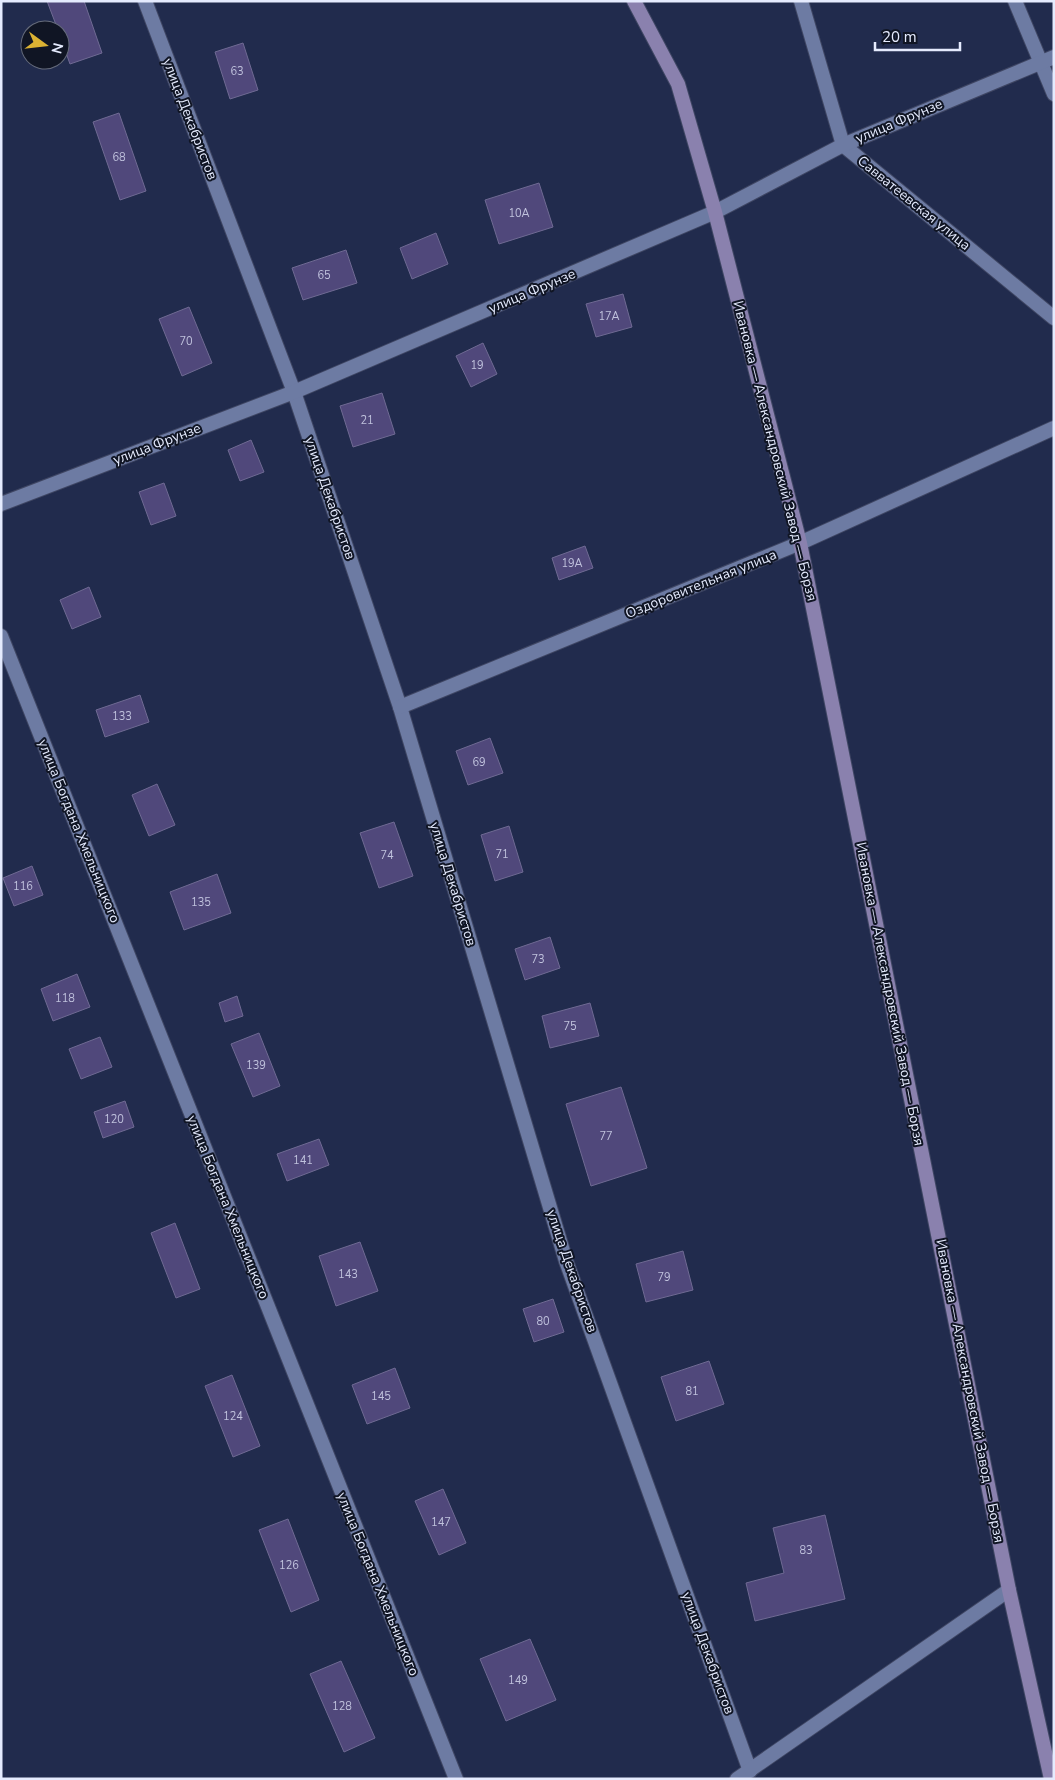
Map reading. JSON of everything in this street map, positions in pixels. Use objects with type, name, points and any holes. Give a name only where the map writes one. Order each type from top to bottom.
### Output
[{"type":"main road","name":"Ивановка — Александровский Завод — Борзя","points":[[634,1],[678,84],[715,212],[800,543],[1009,1590],[1051,1779]]},
{"type":"street","name":"улица Декабристов","points":[[145,1],[294,392],[400,707],[566,1261],[750,1771]]},
{"type":"street","points":[[801,1],[843,144]]},
{"type":"street","points":[[1015,1],[1047,60],[1054,94]]},
{"type":"street","name":"улица Фрунзе","points":[[1,504],[294,392],[715,212],[843,144],[1047,60]]},
{"type":"street","name":"Савватеевская улица","points":[[843,144],[1054,318]]},
{"type":"street","name":"Оздоровительная улица","points":[[400,707],[800,543],[1054,428]]},
{"type":"street","name":"улица Богдана Хмельницкого","points":[[1,636],[456,1779]]},
{"type":"street","points":[[737,1779],[1009,1590]]},
{"type":"building","points":[[47,1],[84,1],[102,53],[70,64],[70,20],[54,20]]},
{"type":"building","points":[[243,43],[258,90],[230,99],[215,52]]},
{"type":"building","points":[[119,113],[146,191],[120,200],[93,122]]},
{"type":"building","points":[[539,183],[553,227],[499,244],[485,200]]},
{"type":"building","points":[[436,233],[448,264],[412,279],[400,248]]},
{"type":"building","points":[[346,250],[357,283],[303,300],[292,268]]},
{"type":"building","points":[[623,294],[632,327],[596,337],[586,304]]},
{"type":"building","points":[[189,307],[212,363],[182,376],[159,319]]},
{"type":"building","points":[[483,343],[497,374],[471,387],[456,356]]},
{"type":"building","points":[[382,393],[395,434],[353,447],[340,406]]},
{"type":"building","points":[[251,440],[264,472],[240,481],[228,450]]},
{"type":"building","points":[[164,483],[176,516],[151,525],[139,492]]},
{"type":"building","points":[[585,546],[593,568],[559,580],[552,558]]},
{"type":"building","points":[[89,587],[101,617],[72,629],[60,600]]},
{"type":"building","points":[[140,695],[149,722],[105,737],[96,710]]},
{"type":"building","points":[[490,738],[503,773],[468,785],[456,751]]},
{"type":"building","points":[[157,784],[175,825],[149,836],[132,795]]},
{"type":"building","points":[[394,822],[413,876],[379,888],[360,833]]},
{"type":"building","points":[[509,826],[523,872],[495,881],[481,835]]},
{"type":"building","points":[[32,866],[43,895],[14,906],[3,878]]},
{"type":"building","points":[[217,874],[231,913],[184,930],[170,892]]},
{"type":"building","points":[[550,937],[560,968],[525,980],[515,949]]},
{"type":"building","points":[[77,974],[90,1007],[53,1021],[41,989]]},
{"type":"building","points":[[237,996],[243,1016],[225,1022],[219,1003]]},
{"type":"building","points":[[590,1003],[599,1036],[550,1048],[542,1016]]},
{"type":"building","points":[[259,1033],[280,1086],[253,1097],[231,1044]]},
{"type":"building","points":[[100,1037],[112,1067],[81,1079],[69,1049]]},
{"type":"building","points":[[621,1087],[647,1168],[591,1186],[566,1104]]},
{"type":"building","points":[[125,1101],[134,1127],[103,1138],[94,1112]]},
{"type":"building","points":[[319,1139],[329,1165],[287,1181],[277,1154]]},
{"type":"building","points":[[175,1223],[200,1289],[176,1298],[151,1233]]},
{"type":"building","points":[[360,1242],[378,1291],[336,1306],[319,1256]]},
{"type":"building","points":[[683,1251],[693,1290],[646,1302],[636,1264]]},
{"type":"building","points":[[553,1299],[564,1332],[534,1342],[523,1309]]},
{"type":"building","points":[[709,1361],[724,1404],[676,1421],[661,1377]]},
{"type":"building","points":[[395,1368],[410,1408],[367,1424],[352,1385]]},
{"type":"building","points":[[232,1375],[260,1446],[233,1457],[205,1386]]},
{"type":"building","points":[[443,1489],[466,1543],[439,1555],[415,1501]]},
{"type":"building","points":[[825,1515],[845,1599],[755,1621],[746,1583],[784,1573],[773,1528]]},
{"type":"building","points":[[288,1519],[319,1600],[291,1612],[259,1530]]},
{"type":"building","points":[[530,1639],[556,1700],[506,1721],[480,1659]]},
{"type":"building","points":[[341,1661],[375,1738],[344,1752],[310,1674]]}]
